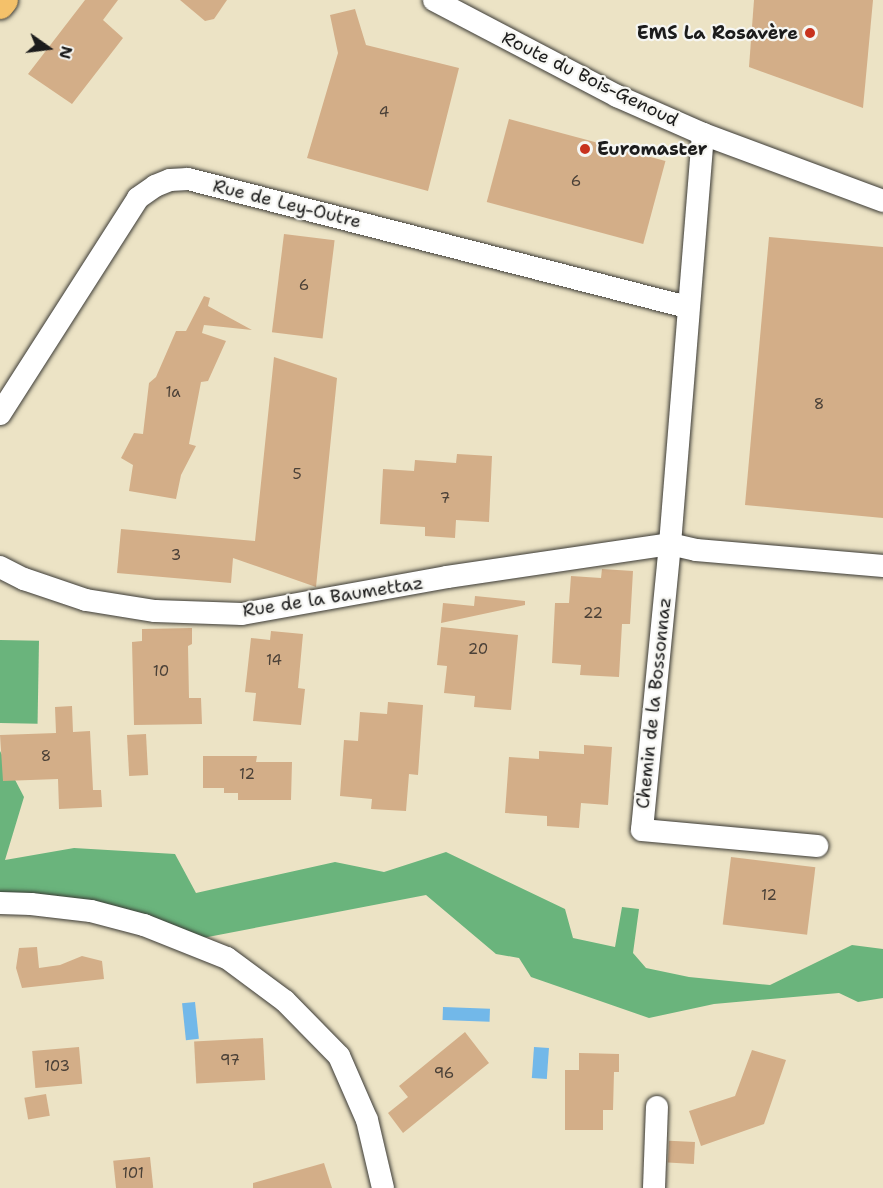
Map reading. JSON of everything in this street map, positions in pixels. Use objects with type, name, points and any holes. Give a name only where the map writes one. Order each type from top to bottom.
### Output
[{"type":"main road","points":[[0,6],[4,0]]},
{"type":"street","name":"Route du Bois-Genoud","points":[[434,0],[617,96],[703,134],[883,201]]},
{"type":"street","name":"Chemin de la Bossonnaz","points":[[703,134],[687,307],[670,544],[642,830],[817,846]]},
{"type":"street","name":"Rue de Ley-Outre","points":[[0,414],[138,198],[155,186],[170,180],[188,179],[687,307]]},
{"type":"street","points":[[670,544],[696,550],[883,566]]},
{"type":"street","name":"Rue de la Baumettaz","points":[[0,567],[24,579],[86,600],[155,611],[242,614],[447,577],[670,544]]},
{"type":"street","points":[[0,903],[32,904],[91,911],[144,925],[227,958],[285,1001],[339,1056],[367,1120],[383,1188]]},
{"type":"street","points":[[654,1188],[657,1107]]},
{"type":"green space","points":[[0,640],[39,641],[38,724],[0,723]]},
{"type":"green space","points":[[0,751],[24,797],[5,860],[74,848],[175,854],[196,893],[335,862],[384,872],[446,852],[565,909],[573,938],[615,947],[622,907],[639,909],[633,953],[646,968],[689,977],[770,985],[852,945],[883,949],[883,998],[858,1002],[839,993],[714,1004],[649,1018],[531,977],[519,958],[496,954],[426,895],[187,941],[0,902]]},
{"type":"water","points":[[195,1002],[199,1039],[186,1040],[182,1003]]},
{"type":"water","points":[[443,1007],[490,1009],[490,1022],[443,1020]]},
{"type":"water","points":[[534,1047],[549,1048],[547,1079],[532,1078]]},
{"type":"building","points":[[85,0],[118,0],[103,20],[123,38],[72,104],[28,74]]},
{"type":"building","points":[[180,0],[227,0],[214,19],[205,21]]},
{"type":"building","name":"EMS La Rosavère","points":[[754,0],[873,0],[863,108],[749,67]]},
{"type":"building","points":[[355,9],[366,45],[459,68],[428,191],[307,158],[338,53],[330,15]]},
{"type":"building","points":[[509,119],[665,161],[643,244],[487,202]]},
{"type":"building","points":[[284,234],[335,240],[323,338],[272,332]]},
{"type":"building","points":[[769,237],[883,247],[883,518],[745,505]]},
{"type":"building","points":[[204,296],[210,298],[208,306],[252,330],[204,325],[202,333],[226,341],[208,381],[201,382],[189,444],[196,446],[181,475],[176,499],[129,491],[133,465],[121,458],[134,433],[143,434],[149,383],[156,377],[176,331],[186,331]]},
{"type":"building","points":[[274,357],[337,378],[316,587],[233,558],[231,583],[117,573],[121,529],[255,541]]},
{"type":"building","points":[[457,454],[492,456],[489,522],[456,520],[455,538],[425,536],[425,527],[380,524],[383,469],[414,471],[415,460],[456,463]]},
{"type":"building","points":[[602,569],[633,571],[630,624],[622,624],[619,677],[580,675],[581,665],[552,663],[555,603],[569,603],[571,576],[601,578]]},
{"type":"building","points":[[475,596],[525,601],[525,605],[441,623],[443,603],[474,606]]},
{"type":"building","points":[[441,627],[518,635],[511,710],[474,707],[475,696],[444,693],[447,666],[437,665]]},
{"type":"building","points":[[192,628],[192,644],[188,646],[189,698],[201,698],[202,724],[134,725],[132,642],[142,641],[142,629]]},
{"type":"building","points":[[271,631],[303,634],[298,688],[305,689],[301,725],[253,721],[256,693],[245,692],[251,638],[270,640]]},
{"type":"building","points":[[388,702],[423,705],[418,775],[409,774],[406,811],[371,809],[372,799],[340,796],[344,740],[358,741],[360,712],[387,714]]},
{"type":"building","points":[[72,706],[73,732],[90,731],[93,790],[101,790],[102,807],[59,809],[58,779],[3,781],[0,735],[56,733],[55,707]]},
{"type":"building","points":[[146,734],[148,775],[129,776],[127,735]]},
{"type":"building","points":[[584,745],[612,747],[608,805],[581,803],[579,828],[547,826],[547,816],[505,813],[509,757],[539,759],[539,751],[584,754]]},
{"type":"building","points":[[203,756],[257,756],[256,762],[292,762],[291,800],[238,800],[238,793],[224,793],[224,788],[203,788]]},
{"type":"building","points":[[731,857],[815,867],[807,935],[723,924]]},
{"type":"building","points":[[37,947],[39,968],[60,965],[82,956],[102,961],[104,979],[22,988],[16,968],[19,948]]},
{"type":"building","points":[[465,1032],[489,1063],[403,1133],[388,1113],[408,1097],[399,1086]]},
{"type":"building","points":[[263,1038],[265,1080],[196,1084],[194,1042]]},
{"type":"building","points":[[79,1047],[82,1084],[35,1088],[32,1051]]},
{"type":"building","points":[[752,1050],[786,1060],[764,1124],[701,1146],[689,1111],[735,1096]]},
{"type":"building","points":[[579,1053],[619,1054],[619,1072],[614,1072],[613,1110],[603,1110],[603,1130],[565,1130],[565,1070],[579,1070]]},
{"type":"building","points":[[46,1094],[50,1116],[28,1119],[24,1098]]},
{"type":"building","points":[[669,1141],[695,1142],[694,1164],[668,1163]]},
{"type":"building","points":[[150,1157],[153,1188],[116,1188],[113,1161]]},
{"type":"building","points":[[324,1163],[332,1188],[253,1188],[253,1183]]},
{"type":"place","name":"EMS La Rosavère","points":[[810,33]]},
{"type":"place","name":"Euromaster","points":[[585,149]]}]
